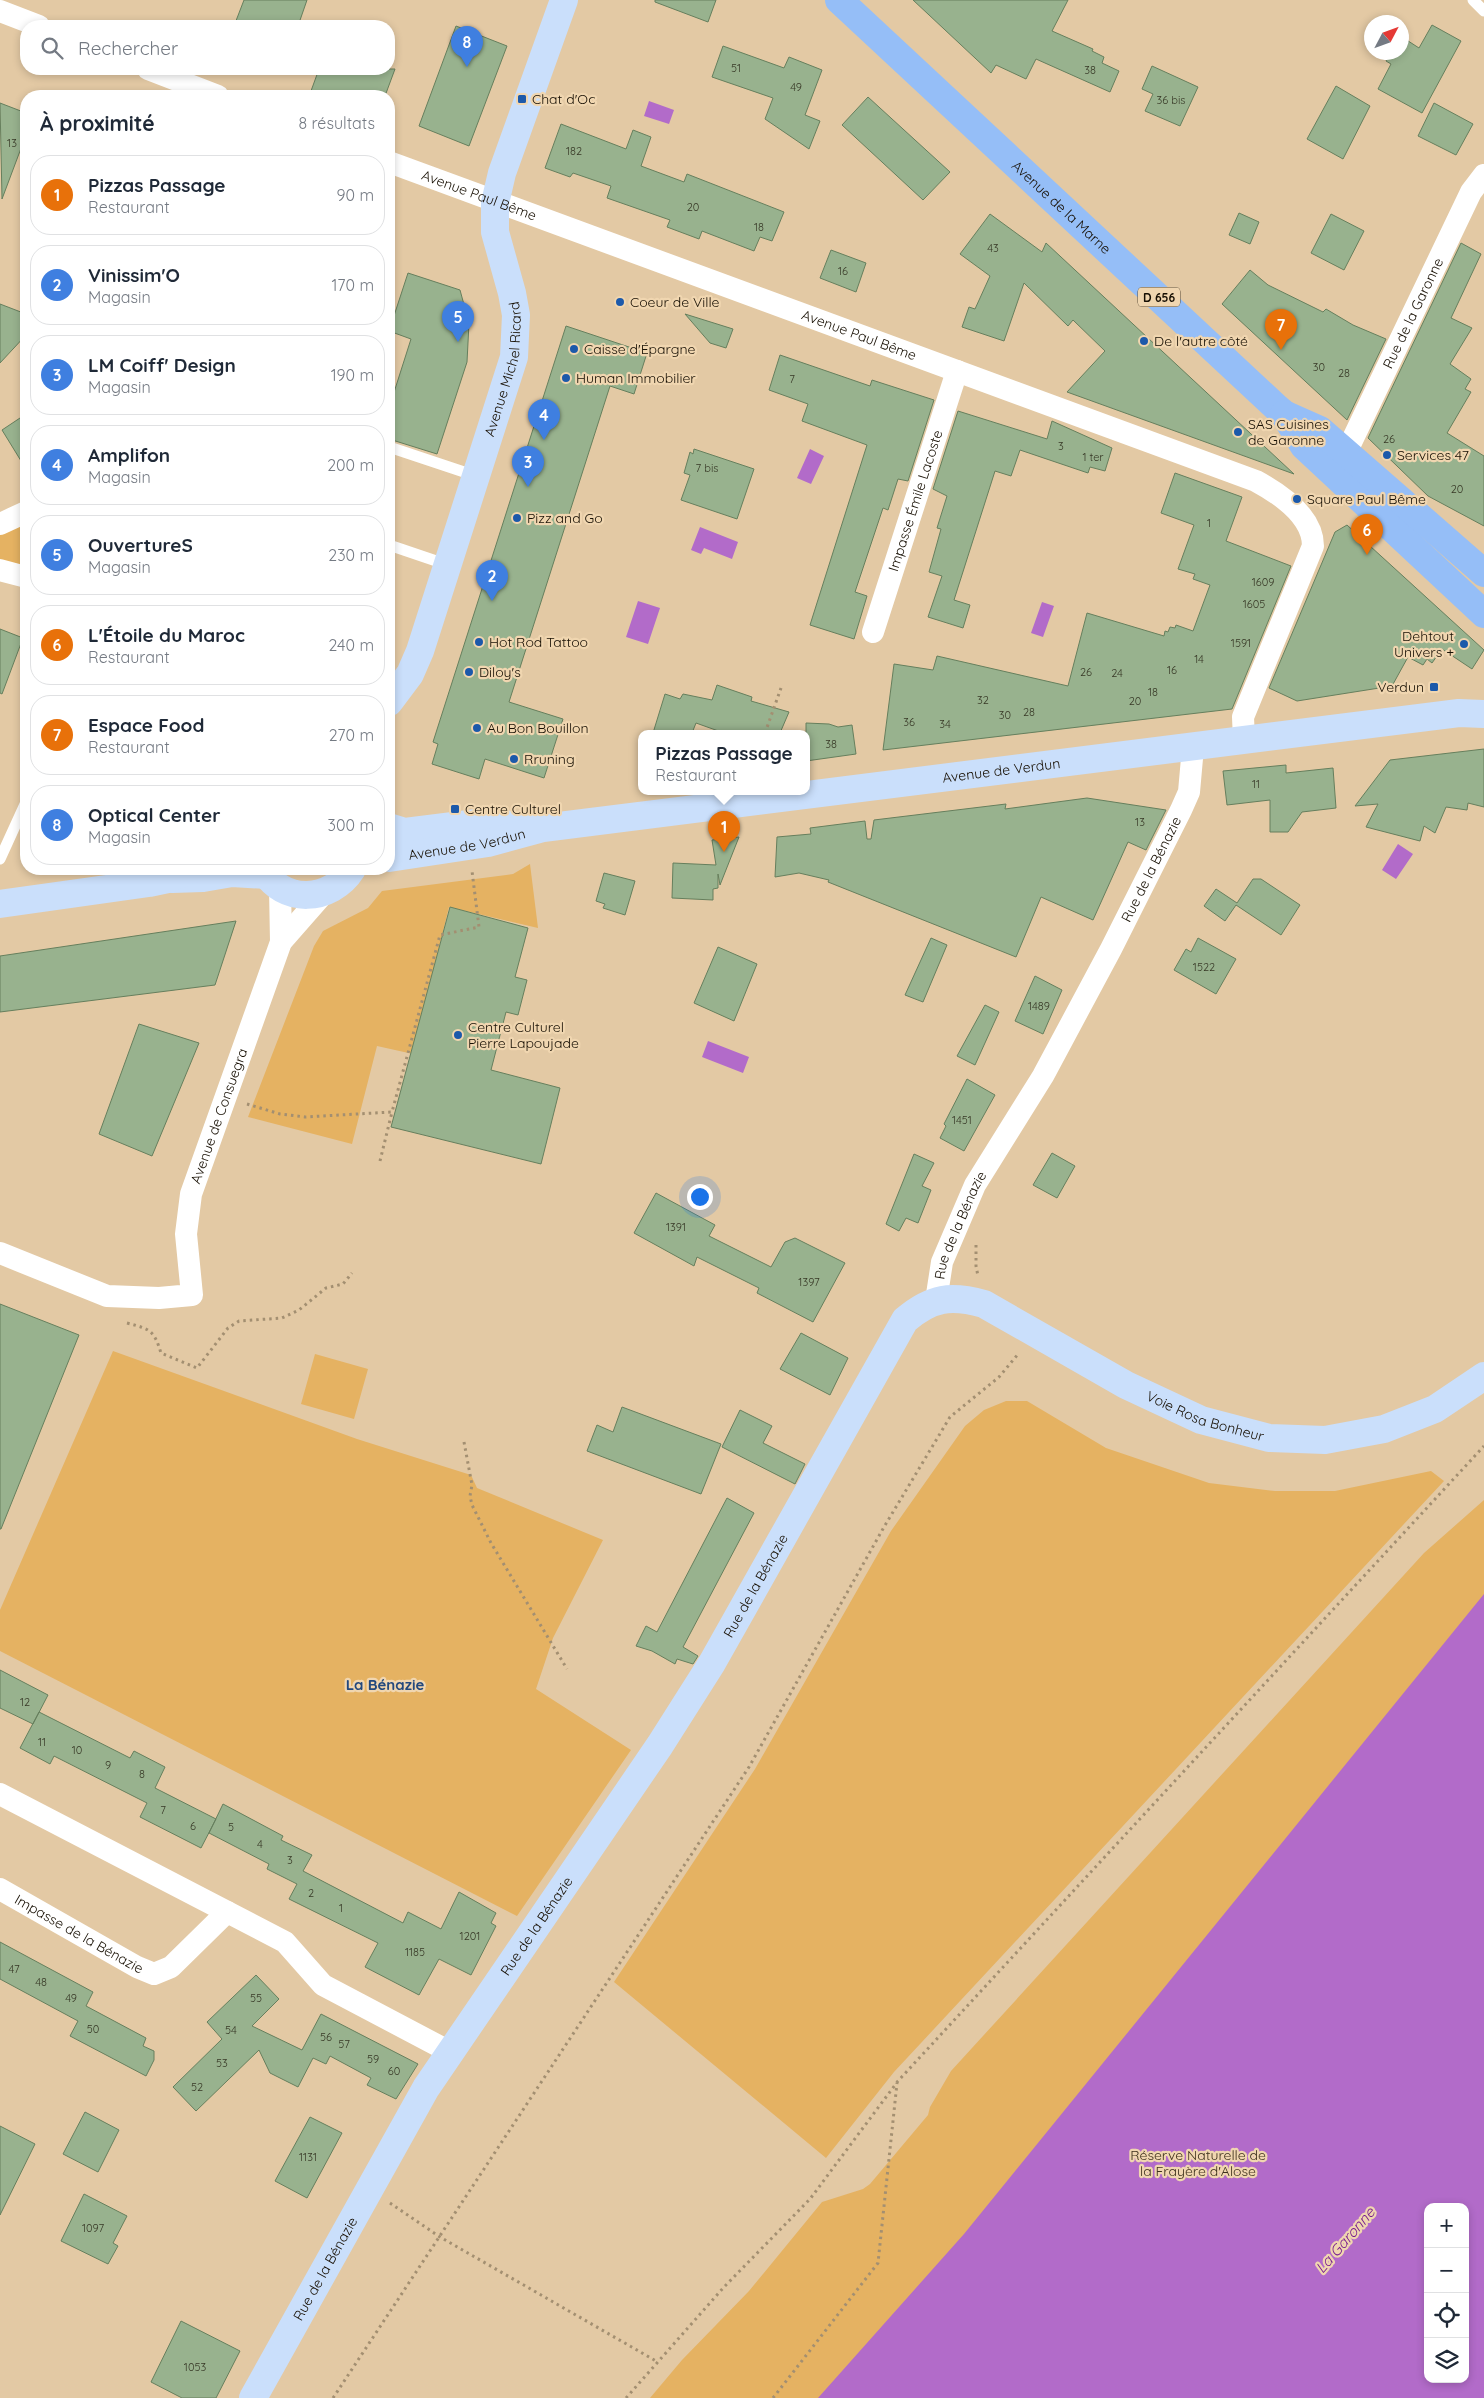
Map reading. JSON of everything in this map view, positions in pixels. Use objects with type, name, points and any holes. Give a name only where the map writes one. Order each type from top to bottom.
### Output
[{"type":"main road","name":"Avenue de la Marne","points":[[839,0],[1284,414],[1304,446],[1484,614]]},
{"type":"main road","name":"Avenue de la Marne","points":[[1284,414],[1320,430],[1484,573]]},
{"type":"street","name":"Avenue Michel Ricard","points":[[395,694],[410,674],[420,651],[514,357],[517,335],[512,293],[495,232],[495,202],[502,173],[564,0]]},
{"type":"street","points":[[0,11],[23,20]]},
{"type":"street","points":[[164,75],[202,90]]},
{"type":"street","name":"Avenue Paul Bême","points":[[395,164],[1256,482],[1271,490],[1307,520],[1313,535],[1312,546],[1243,717],[1244,740]]},
{"type":"street","name":"Rue de la Garonne","points":[[1346,453],[1471,192],[1484,176]]},
{"type":"street","name":"Impasse Émile Lacoste","points":[[873,632],[957,371]]},
{"type":"street","points":[[0,524],[20,515]]},
{"type":"street","points":[[0,570],[20,575]]},
{"type":"street","name":"Avenue de Verdun","points":[[810,795],[1476,711]]},
{"type":"street","name":"Rue de la Bénazie","points":[[253,2398],[269,2366],[426,2088],[660,1745],[712,1663],[905,1320],[918,1308],[936,1300],[942,1262],[975,1184],[1047,1067],[1181,810],[1189,792],[1193,747]]},
{"type":"street","name":"Avenue de Verdun","points":[[395,857],[488,843],[543,828],[808,795]]},
{"type":"street","name":"Avenue de Verdun","points":[[395,829],[404,832],[485,822],[543,828]]},
{"type":"street","points":[[0,904],[151,877],[203,878],[220,875]]},
{"type":"street","points":[[251,875],[270,877],[301,895],[324,893],[336,886],[346,875]]},
{"type":"street","name":"Avenue de Consuegra","points":[[270,877],[281,942]]},
{"type":"street","name":"Avenue de Consuegra","points":[[0,1253],[107,1296],[159,1298],[192,1295],[186,1234],[191,1194],[281,942],[324,893]]},
{"type":"street","name":"Voie Rosa Bonheur","points":[[936,1300],[960,1298],[984,1304],[1126,1385],[1201,1420],[1269,1438],[1325,1440],[1384,1429],[1435,1409],[1484,1376]]},
{"type":"street","points":[[0,1794],[285,1942],[322,1984],[450,2052]]},
{"type":"street","name":"Impasse de la Bénazie","points":[[0,1889],[137,1967],[154,1974],[170,1967],[227,1912]]},
{"type":"lane","points":[[1473,0],[1484,11]]},
{"type":"lane","points":[[395,449],[476,476]]},
{"type":"lane","points":[[395,547],[448,565]]},
{"type":"lane","points":[[0,859],[20,815]]},
{"type":"path","points":[[766,730],[781,688]]},
{"type":"path","points":[[380,1161],[440,935],[479,927],[472,869]]},
{"type":"path","points":[[241,1102],[280,1114],[306,1117],[392,1112]]},
{"type":"path","points":[[121,1320],[146,1327],[156,1337],[161,1353],[197,1368],[228,1328],[239,1321],[282,1318],[299,1310],[326,1288],[343,1284],[352,1273]]},
{"type":"path","points":[[333,2398],[749,1767],[884,1527],[950,1417],[999,1377],[1035,1333]]},
{"type":"path","points":[[464,1442],[472,1486],[470,1496],[472,1505],[491,1543],[567,1669]]},
{"type":"path","points":[[626,2398],[656,2361],[724,2287],[810,2199],[898,2081],[1484,1446]]},
{"type":"path","points":[[773,2398],[878,2263],[898,2081]]},
{"type":"path","points":[[369,2188],[440,2237],[656,2361]]},
{"type":"green space","points":[[20,524],[20,568],[0,563],[0,532]]},
{"type":"green space","points":[[530,864],[538,928],[449,907],[413,1054],[377,1046],[352,1144],[248,1117],[314,946],[323,931],[368,908],[382,891],[513,874]]},
{"type":"green space","points":[[113,1351],[357,1439],[471,1475],[477,1488],[603,1540],[553,1638],[536,1689],[631,1750],[517,1916],[0,1651],[0,1610]]},
{"type":"green space","points":[[315,1354],[368,1369],[354,1419],[301,1404]]},
{"type":"green space","points":[[1006,1401],[1027,1401],[1106,1448],[1209,1483],[1275,1491],[1335,1491],[1431,1471],[1444,1481],[894,2072],[826,2158],[614,1982],[755,1769],[891,1531],[965,1426],[984,1410]]},
{"type":"green space","name":"Réserve Naturelle de la Frayère d'Alose","points":[[1484,1500],[1484,2398],[650,2398],[682,2360],[749,2291],[822,2202],[863,2189],[870,2184],[928,2115],[930,2107],[951,2071],[1424,1553]]},
{"type":"water","points":[[649,101],[674,110],[669,124],[644,116]]},
{"type":"water","points":[[810,449],[824,456],[811,484],[797,478]]},
{"type":"water","points":[[700,527],[738,542],[732,559],[704,548],[701,554],[691,550]]},
{"type":"water","points":[[638,601],[660,608],[648,644],[626,637]]},
{"type":"water","points":[[1042,602],[1054,606],[1043,637],[1031,633]]},
{"type":"water","points":[[1398,844],[1413,854],[1396,879],[1382,870]]},
{"type":"water","points":[[708,1041],[749,1057],[743,1073],[702,1057]]},
{"type":"water","name":"Réserve Naturelle de la Frayère d'Alose","points":[[1484,1594],[1484,2398],[818,2398],[964,2234]]},
{"type":"building","points":[[244,0],[307,0],[300,20],[236,20]]},
{"type":"building","points":[[655,0],[716,0],[708,22],[655,2]]},
{"type":"building","points":[[913,0],[1068,0],[1052,31],[1093,49],[1092,51],[1104,57],[1102,63],[1119,71],[1110,92],[1036,59],[1026,79],[996,65],[991,73]]},
{"type":"building","points":[[1432,25],[1461,41],[1422,113],[1378,89],[1391,64],[1387,60],[1409,60],[1409,42],[1419,48]]},
{"type":"building","points":[[456,26],[507,46],[469,146],[419,126]]},
{"type":"building","points":[[723,46],[784,68],[789,57],[822,70],[805,115],[820,121],[809,149],[765,119],[773,98],[712,77]]},
{"type":"building","points":[[1152,66],[1198,87],[1180,126],[1145,111],[1153,94],[1142,89]]},
{"type":"building","points":[[317,75],[393,75],[387,90],[311,90]]},
{"type":"building","points":[[1336,86],[1370,106],[1343,159],[1307,139]]},
{"type":"building","points":[[868,97],[950,172],[923,200],[842,125]]},
{"type":"building","points":[[0,103],[20,111],[20,151],[2,199]]},
{"type":"building","points":[[1434,103],[1473,124],[1456,155],[1418,136]]},
{"type":"building","points":[[561,124],[626,149],[633,130],[651,137],[641,166],[684,182],[687,174],[784,212],[772,241],[760,237],[754,251],[702,231],[699,239],[667,227],[670,220],[607,198],[611,186],[573,173],[570,177],[545,168]]},
{"type":"building","points":[[1239,213],[1259,222],[1250,244],[1229,235]]},
{"type":"building","points":[[990,214],[1042,252],[1046,243],[1294,474],[1067,392],[1105,351],[1073,320],[1068,326],[1024,283],[1004,341],[962,327],[969,307],[975,309],[990,276],[960,254]]},
{"type":"building","points":[[1331,214],[1364,231],[1344,270],[1311,253]]},
{"type":"building","points":[[1461,243],[1481,254],[1451,318],[1472,328],[1450,364],[1471,379],[1465,389],[1471,392],[1447,433],[1484,456],[1484,526],[1428,496],[1368,438]]},
{"type":"building","points":[[831,250],[866,263],[856,292],[820,278]]},
{"type":"building","points":[[1250,270],[1268,285],[1323,312],[1326,309],[1353,325],[1386,339],[1347,420],[1222,304]]},
{"type":"building","points":[[408,273],[460,290],[469,323],[467,362],[437,454],[395,441],[395,389],[411,339],[395,333],[395,313]]},
{"type":"building","points":[[0,304],[20,312],[20,341],[0,363]]},
{"type":"building","points":[[685,314],[733,329],[726,348],[710,343]]},
{"type":"building","points":[[566,326],[647,353],[634,394],[610,386],[509,702],[563,719],[544,778],[485,759],[479,779],[432,764],[438,744],[433,742]]},
{"type":"building","points":[[780,355],[870,386],[872,380],[934,400],[908,481],[898,479],[888,510],[883,508],[855,592],[867,596],[854,639],[810,625],[867,445],[802,421],[808,404],[769,390]]},
{"type":"building","points":[[958,411],[1047,439],[1052,421],[1112,448],[1105,471],[1090,467],[1088,473],[1020,450],[1011,476],[995,471],[954,600],[970,605],[963,628],[928,617],[942,576],[929,572],[941,529],[937,528],[947,496],[933,489]]},
{"type":"building","points":[[20,418],[20,459],[2,430]]},
{"type":"building","points":[[694,449],[754,469],[737,519],[681,500],[690,475],[684,473],[690,452],[693,454]]},
{"type":"building","points":[[1175,473],[1242,497],[1226,541],[1291,566],[1232,709],[883,750],[894,664],[933,670],[937,656],[1068,686],[1087,613],[1164,636],[1165,631],[1168,632],[1170,627],[1175,628],[1176,625],[1193,631],[1210,585],[1193,579],[1195,574],[1178,569],[1194,525],[1161,513]]},
{"type":"building","points":[[1347,525],[1484,650],[1472,669],[1442,649],[1432,663],[1427,659],[1423,665],[1408,657],[1392,686],[1297,701],[1269,688],[1335,532]]},
{"type":"building","points":[[0,629],[20,637],[20,646],[2,694],[0,693]]},
{"type":"building","points":[[717,685],[752,697],[751,701],[789,712],[781,730],[716,730],[696,723],[693,730],[654,730],[665,694],[680,699],[683,694],[712,700]]},
{"type":"building","points":[[806,723],[829,724],[838,727],[852,725],[856,754],[810,760],[810,730],[806,730]]},
{"type":"building","points":[[1484,749],[1484,807],[1468,803],[1467,810],[1446,807],[1435,833],[1424,826],[1420,841],[1366,827],[1378,804],[1355,806],[1390,760]]},
{"type":"building","points":[[1286,765],[1286,773],[1333,768],[1336,808],[1302,812],[1288,832],[1270,832],[1270,800],[1227,805],[1223,771]]},
{"type":"building","points":[[1087,798],[1166,810],[1146,850],[1128,842],[1093,920],[1041,897],[1016,957],[828,882],[829,880],[799,873],[775,877],[777,837],[811,834],[810,828],[865,821],[867,839],[871,839],[874,820],[1006,804],[1005,809]]},
{"type":"building","points":[[739,837],[720,885],[718,874],[718,888],[713,889],[713,900],[672,898],[673,863],[716,865],[712,840]]},
{"type":"building","points":[[604,873],[635,881],[625,915],[603,908],[605,904],[596,901]]},
{"type":"building","points":[[1253,879],[1261,879],[1300,905],[1281,935],[1236,905],[1225,921],[1204,906],[1216,889],[1237,903]]},
{"type":"building","name":"Centre Culturel Pierre Lapoujade","points":[[450,907],[528,928],[515,977],[527,980],[518,1015],[506,1012],[491,1070],[560,1088],[541,1164],[391,1127]]},
{"type":"building","points":[[236,921],[215,985],[0,1012],[0,956]]},
{"type":"building","points":[[931,938],[947,945],[923,1002],[905,995]]},
{"type":"building","points":[[1198,938],[1236,959],[1216,994],[1174,970],[1186,949],[1191,952]]},
{"type":"building","points":[[718,947],[757,964],[734,1021],[694,1003]]},
{"type":"building","points":[[1035,976],[1062,990],[1043,1034],[1015,1021]]},
{"type":"building","points":[[985,1005],[999,1012],[975,1065],[957,1056]]},
{"type":"building","points":[[139,1024],[199,1043],[152,1156],[99,1134]]},
{"type":"building","points":[[967,1079],[995,1095],[964,1151],[940,1138],[946,1126],[944,1124]]},
{"type":"building","points":[[1052,1153],[1075,1166],[1057,1198],[1033,1185]]},
{"type":"building","points":[[914,1154],[934,1163],[922,1186],[931,1190],[918,1223],[906,1218],[899,1231],[886,1224]]},
{"type":"building","points":[[656,1193],[715,1225],[709,1236],[771,1267],[785,1242],[795,1238],[845,1263],[813,1322],[757,1293],[759,1288],[697,1257],[694,1266],[634,1233]]},
{"type":"building","points":[[0,1304],[79,1335],[1,1529],[0,1529]]},
{"type":"building","points":[[801,1333],[848,1358],[830,1395],[780,1369]]},
{"type":"building","points":[[622,1407],[721,1444],[701,1494],[587,1451],[597,1425],[613,1432]]},
{"type":"building","points":[[740,1410],[772,1426],[763,1443],[805,1464],[795,1484],[722,1447]]},
{"type":"building","points":[[727,1498],[754,1513],[683,1647],[698,1656],[693,1664],[677,1659],[675,1664],[652,1651],[636,1646],[646,1626],[657,1632]]},
{"type":"building","points":[[0,1670],[48,1695],[33,1724],[0,1708]]},
{"type":"building","points":[[39,1712],[130,1758],[134,1751],[165,1767],[155,1788],[216,1819],[201,1848],[140,1817],[147,1803],[54,1756],[50,1764],[20,1748]]},
{"type":"building","points":[[223,1804],[283,1836],[281,1840],[312,1855],[303,1871],[403,1923],[408,1912],[441,1929],[459,1892],[496,1913],[491,1923],[496,1926],[471,1975],[439,1959],[419,1995],[365,1967],[378,1943],[289,1899],[297,1884],[267,1869],[269,1864],[209,1833]]},
{"type":"building","points":[[0,1942],[93,1992],[86,2006],[146,2038],[143,2046],[154,2051],[154,2060],[146,2076],[70,2036],[78,2021],[0,1979]]},
{"type":"building","points":[[256,1975],[279,1999],[252,2026],[302,2050],[321,2014],[418,2064],[396,2099],[367,2085],[371,2078],[330,2056],[326,2064],[313,2058],[298,2087],[270,2073],[259,2050],[196,2111],[173,2087],[222,2039],[207,2022]]},
{"type":"building","points":[[85,2112],[119,2130],[98,2172],[63,2154]]},
{"type":"building","points":[[310,2117],[342,2133],[307,2198],[275,2181]]},
{"type":"building","points":[[0,2126],[35,2144],[0,2215]]},
{"type":"building","points":[[84,2194],[127,2216],[113,2243],[118,2246],[108,2264],[61,2241]]},
{"type":"building","points":[[181,2321],[240,2351],[216,2398],[182,2398],[151,2382]]},
{"type":"place","name":"Optical Center","points":[[467,67]]},
{"type":"place","name":"Chat d'Oc","points":[[522,99]]},
{"type":"place","name":"Coeur de Ville","points":[[620,302]]},
{"type":"place","name":"De l'autre côté","points":[[1144,341]]},
{"type":"place","name":"OuvertureS","points":[[458,342]]},
{"type":"place","name":"Caisse d'Épargne","points":[[574,349]]},
{"type":"place","name":"Espace Food","points":[[1281,350]]},
{"type":"place","name":"Human Immobilier","points":[[566,378]]},
{"type":"place","name":"SAS Cuisines de Garonne","points":[[1238,432]]},
{"type":"place","name":"Amplifon","points":[[544,440]]},
{"type":"place","name":"Services 47","points":[[1387,455]]},
{"type":"place","name":"LM Coiff' Design","points":[[528,487]]},
{"type":"place","name":"Square Paul Bême","points":[[1297,499]]},
{"type":"place","name":"Pizz and Go","points":[[517,518]]},
{"type":"place","name":"L'Étoile du Maroc","points":[[1367,555]]},
{"type":"place","name":"Vinissim'O","points":[[492,601]]},
{"type":"place","name":"Hot Rod Tattoo","points":[[479,642]]},
{"type":"place","name":"Dehtout Univers +","points":[[1464,644]]},
{"type":"place","name":"Diloy's","points":[[469,672]]},
{"type":"place","name":"Verdun","points":[[1434,687]]},
{"type":"place","name":"Au Bon Bouillon","points":[[477,728]]},
{"type":"place","name":"Rruning","points":[[514,759]]},
{"type":"place","name":"Centre Culturel","points":[[455,809]]},
{"type":"place","name":"Pizzas Passage","points":[[724,852]]},
{"type":"place","name":"Centre Culturel Pierre Lapoujade","points":[[458,1035]]},
{"type":"district","name":"La Bénazie","points":[[385,1684]]},
{"type":"water label","name":"La Garonne","points":[[1345,2240]]}]
